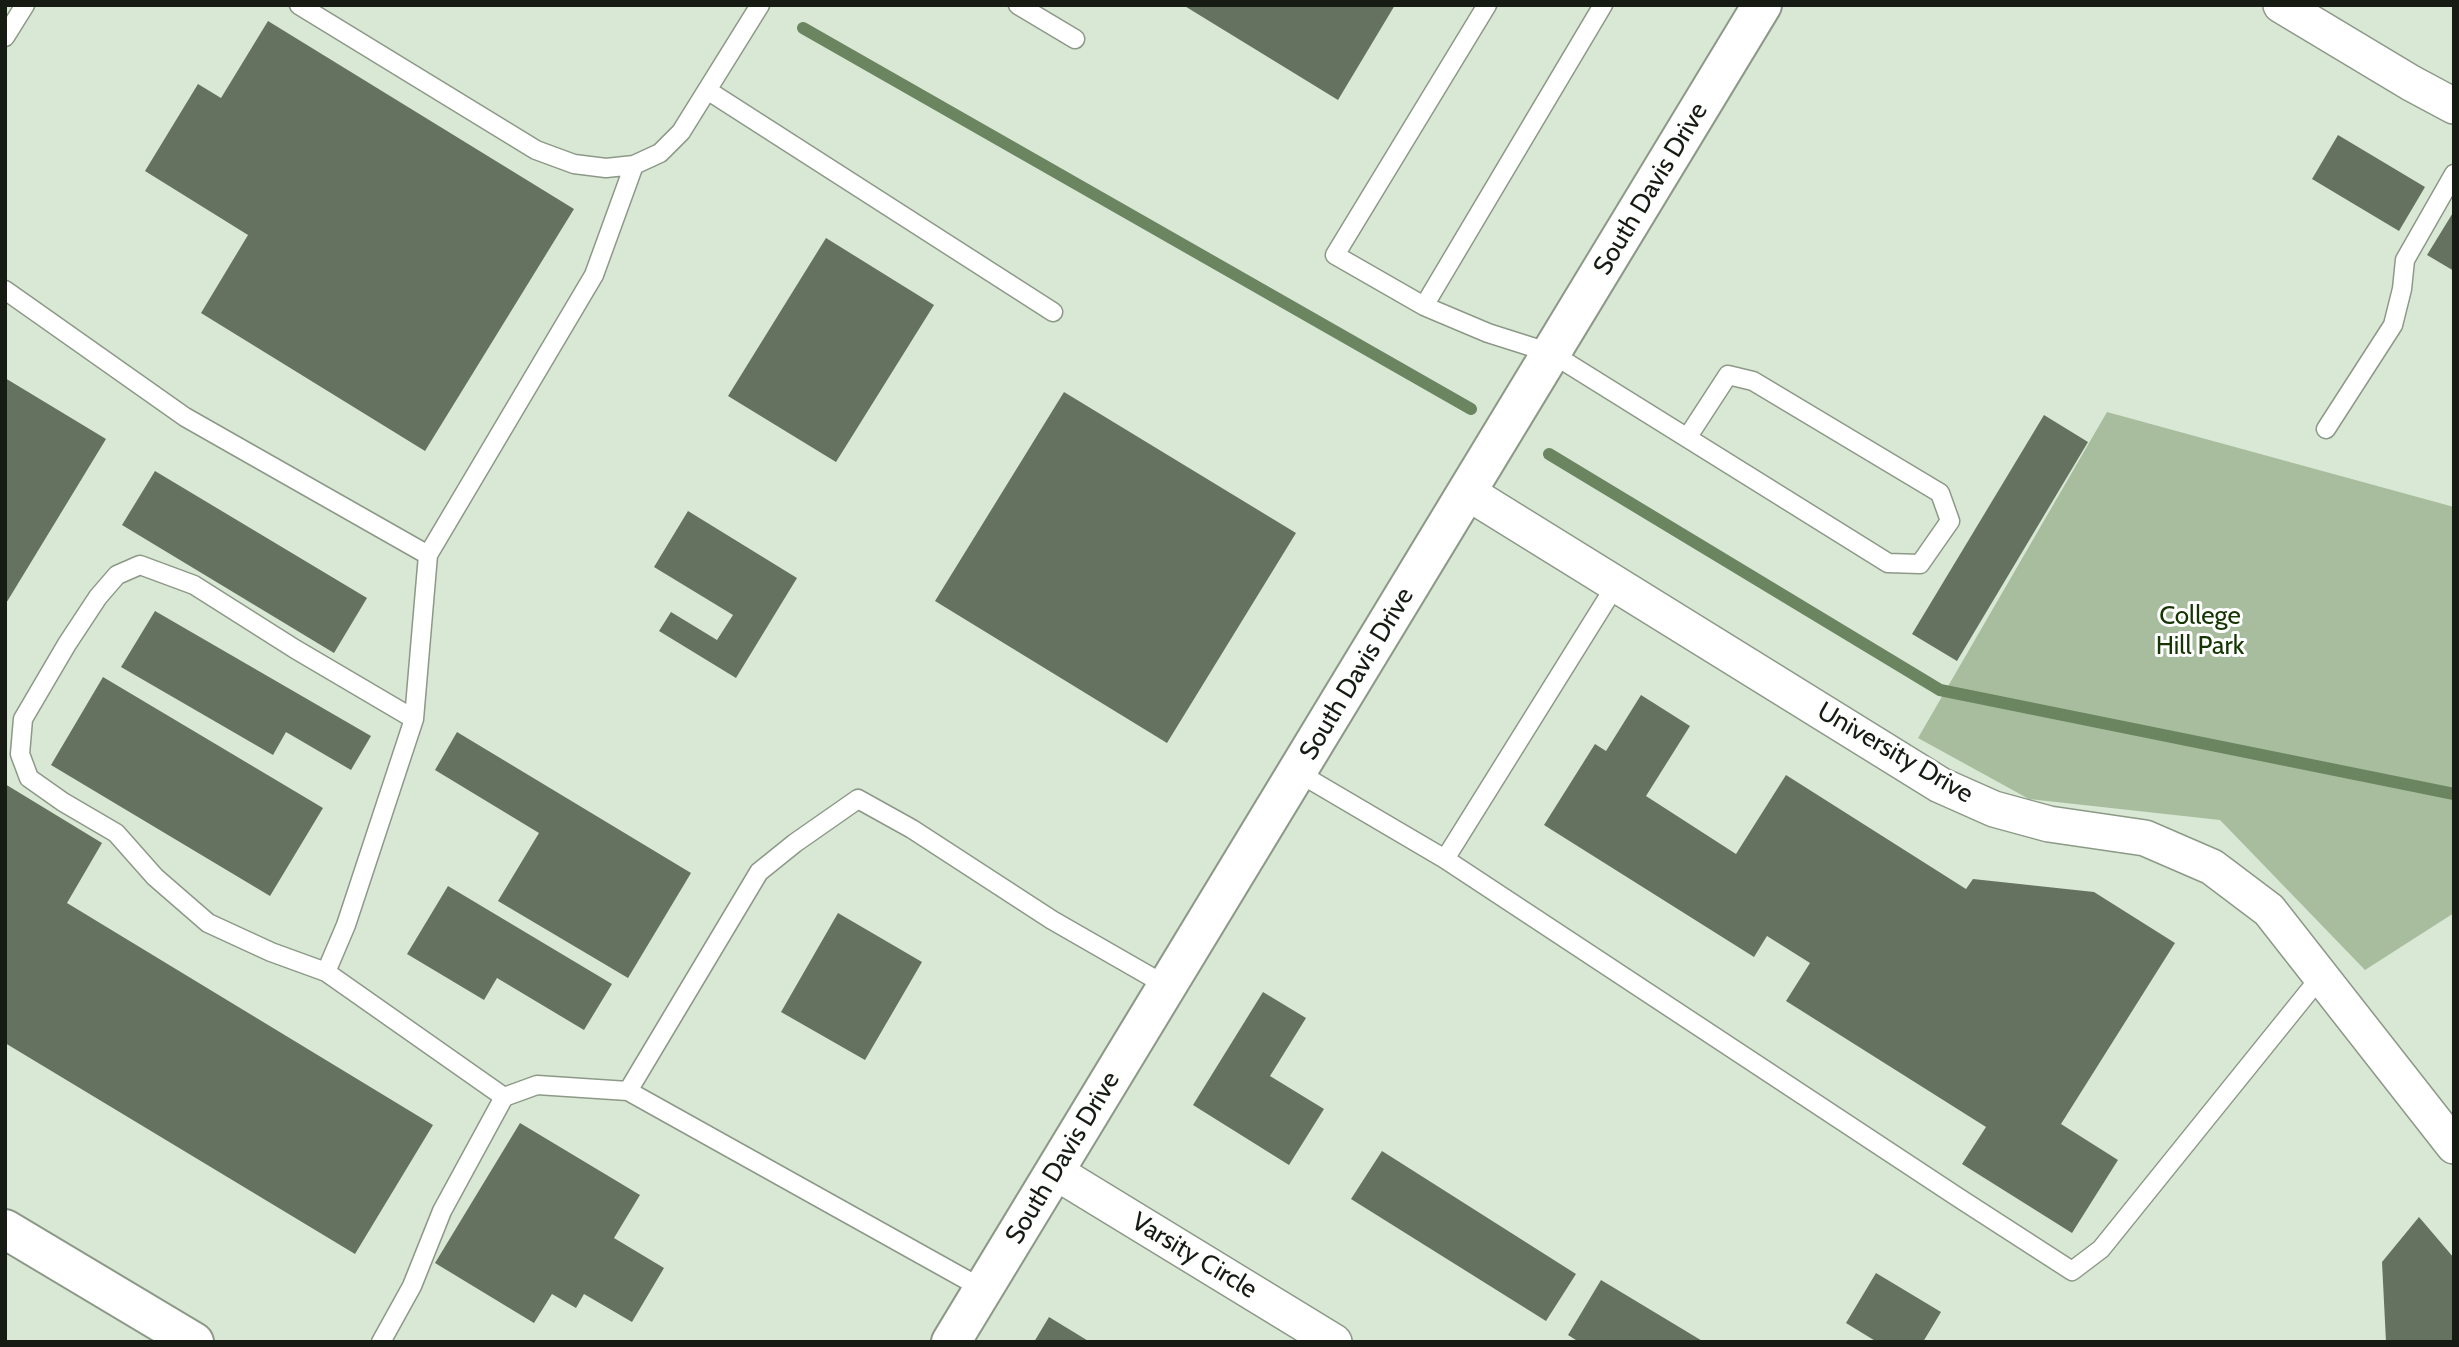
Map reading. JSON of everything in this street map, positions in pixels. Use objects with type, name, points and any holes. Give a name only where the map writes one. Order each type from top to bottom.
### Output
[{"type":"street","name":"South Davis Drive","points":[[951,1342],[1762,5]]},
{"type":"street","points":[[2281,5],[2454,106]]},
{"type":"street","name":"University Drive","points":[[1468,492],[1940,785],[1994,809],[2049,824],[2145,838],[2212,867],[2269,910],[2454,1146]]},
{"type":"street","name":"Varsity Circle","points":[[1054,1171],[1334,1342]]},
{"type":"street","points":[[5,1229],[194,1342]]},
{"type":"lane","points":[[5,37],[25,5]]},
{"type":"lane","points":[[299,5],[536,150],[574,164],[606,168],[634,165],[660,153],[681,132],[760,5]]},
{"type":"lane","points":[[1018,5],[1074,39]]},
{"type":"lane","points":[[1487,5],[1335,255],[1424,306],[1488,333],[1551,353],[1888,564],[1920,564],[1950,521],[1940,493],[1753,381],[1728,375],[1687,438]]},
{"type":"lane","points":[[1424,306],[1603,5]]},
{"type":"lane","points":[[707,90],[1053,312]]},
{"type":"lane","points":[[326,972],[346,925],[414,719],[428,555],[594,275],[634,165]]},
{"type":"lane","points":[[2326,429],[2393,325],[2402,289],[2405,260],[2454,174]]},
{"type":"lane","points":[[5,290],[185,417],[428,555]]},
{"type":"lane","points":[[414,719],[295,649],[194,585],[141,565],[117,575],[98,597],[67,644],[23,719],[20,754],[29,778],[63,802],[116,833],[155,877],[208,923],[271,952],[326,972],[504,1097]]},
{"type":"lane","points":[[1445,859],[1618,583]]},
{"type":"lane","points":[[1297,772],[1445,859],[2073,1271],[2101,1249],[2322,975]]},
{"type":"lane","points":[[628,1091],[759,872],[858,799],[912,829],[1052,920],[1167,986]]},
{"type":"lane","points":[[381,1342],[412,1286],[442,1211],[504,1097],[537,1085],[628,1091],[983,1289]]},
{"type":"green space","name":"College Hill Park","points":[[2107,412],[2454,507],[2454,913],[2365,970],[2220,820],[2029,799],[1918,738]]},
{"type":"building","points":[[1183,5],[1395,5],[1338,100]]},
{"type":"building","points":[[268,21],[574,209],[425,451],[201,313],[248,235],[145,171],[198,84],[221,98]]},
{"type":"building","points":[[2338,135],[2425,187],[2399,231],[2312,179]]},
{"type":"building","points":[[2454,211],[2454,271],[2427,255]]},
{"type":"building","points":[[826,238],[934,305],[836,462],[728,396]]},
{"type":"building","points":[[5,378],[106,439],[5,605]]},
{"type":"building","points":[[1064,392],[1296,533],[1167,743],[935,601]]},
{"type":"building","points":[[2044,415],[2088,442],[1957,661],[1912,634]]},
{"type":"building","points":[[155,471],[367,598],[334,653],[122,525]]},
{"type":"building","points":[[688,511],[797,578],[736,678],[659,631],[671,612],[717,640],[733,615],[654,567]]},
{"type":"building","points":[[155,611],[371,736],[351,770],[286,732],[273,755],[121,667]]},
{"type":"building","points":[[103,677],[323,808],[270,896],[51,765]]},
{"type":"building","points":[[1641,695],[1690,726],[1646,796],[1736,854],[1786,775],[1966,889],[1973,879],[2094,892],[2175,943],[2061,1124],[2118,1160],[2072,1233],[1962,1164],[1986,1127],[1786,1001],[1810,963],[1767,936],[1754,957],[1544,825],[1595,744],[1606,751]]},
{"type":"building","points":[[457,732],[691,873],[628,978],[498,901],[539,833],[435,770]]},
{"type":"building","points":[[5,784],[102,843],[67,903],[433,1125],[355,1254],[5,1043]]},
{"type":"building","points":[[448,886],[612,984],[584,1030],[497,978],[484,1000],[407,954]]},
{"type":"building","points":[[838,913],[922,962],[865,1060],[781,1012]]},
{"type":"building","points":[[1263,992],[1306,1018],[1270,1076],[1324,1109],[1289,1165],[1193,1105]]},
{"type":"building","points":[[520,1123],[640,1195],[614,1238],[664,1268],[632,1322],[584,1294],[576,1308],[552,1294],[534,1323],[435,1263]]},
{"type":"building","points":[[1382,1151],[1576,1274],[1546,1321],[1351,1199]]},
{"type":"building","points":[[2419,1217],[2454,1258],[2454,1342],[2386,1342],[2382,1262]]},
{"type":"building","points":[[1876,1273],[1941,1312],[1923,1342],[1877,1342],[1846,1323]]},
{"type":"building","points":[[1601,1280],[1704,1342],[1579,1342],[1568,1335]]},
{"type":"building","points":[[1049,1317],[1090,1342],[1034,1342]]},
{"type":"waterway","points":[[803,28],[1471,409]]},
{"type":"waterway","points":[[1549,454],[1940,690],[2454,794]]}]
